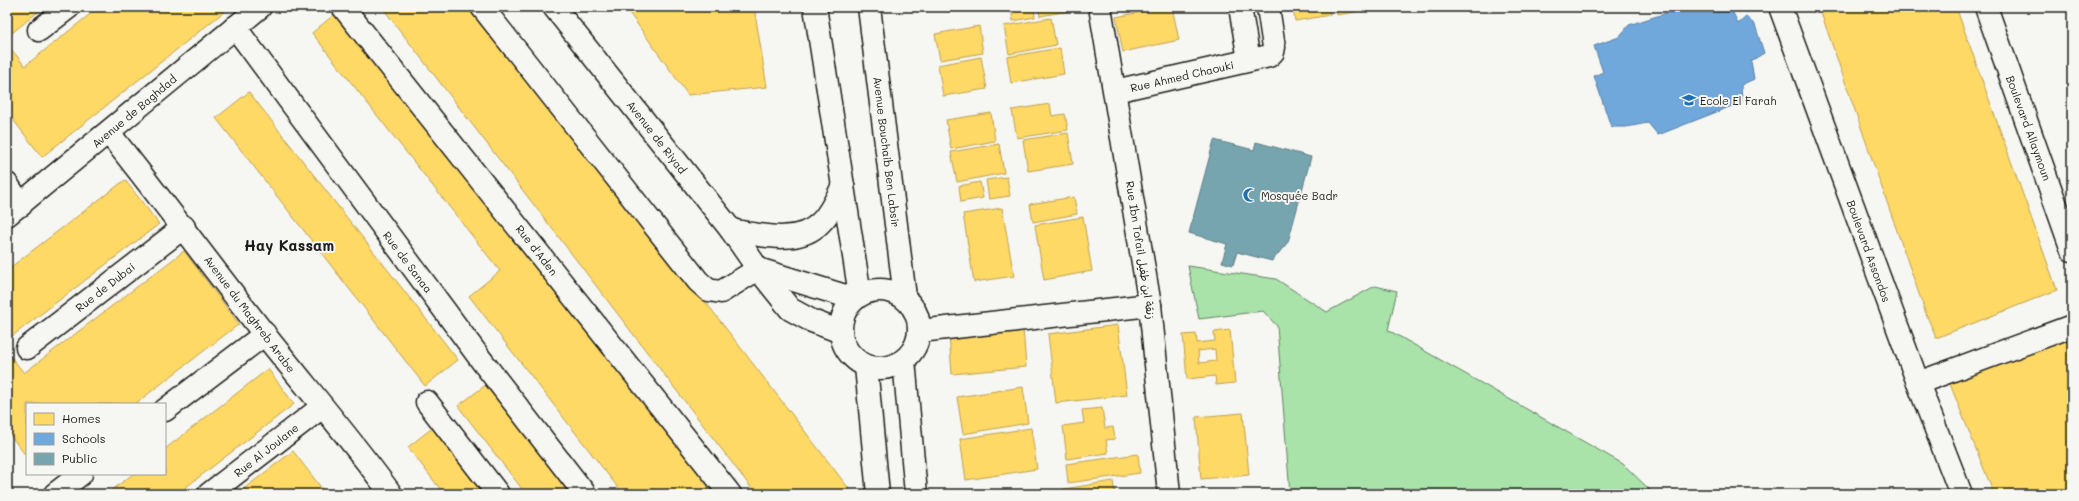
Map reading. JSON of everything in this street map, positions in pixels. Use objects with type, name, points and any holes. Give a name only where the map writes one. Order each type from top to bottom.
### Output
[{"type":"street","points":[[40,30],[69,7]]},
{"type":"street","name":"Avenue de Baghdad","points":[[14,210],[260,7]]},
{"type":"street","name":"Rue d'Aden","points":[[343,7],[730,494]]},
{"type":"street","points":[[482,7],[698,281],[708,290],[721,292],[758,269],[857,297],[881,290],[898,293],[905,297],[915,311],[920,331],[912,352],[904,360],[892,367],[879,369],[866,366],[856,361],[848,353],[843,343],[841,332],[844,314],[857,297],[844,185],[814,7]]},
{"type":"street","name":"Avenue de Riyad","points":[[554,7],[732,230],[758,269],[790,309],[812,321],[841,332]]},
{"type":"street","name":"Avenue Bouchaib Ben Labsir","points":[[869,7],[905,297]]},
{"type":"street","name":"Rue Ibn Tofail زنقة ابن طفيل","points":[[1100,7],[1150,305],[1169,494]]},
{"type":"street","name":"Rue Ahmed Chaouki","points":[[1240,7],[1249,60]]},
{"type":"street","name":"Rue Ahmed Chaouki","points":[[1115,92],[1269,56],[1273,52],[1268,7]]},
{"type":"street","name":"Boulevard Assondos","points":[[1780,7],[1918,383],[1961,494]]},
{"type":"street","name":"Boulevard Allaymoun","points":[[1986,7],[2067,221],[2072,250]]},
{"type":"street","name":"Rue de Sanaa","points":[[235,27],[482,361],[585,494]]},
{"type":"street","name":"Avenue du Maghreb Arabe","points":[[109,133],[184,227],[264,334],[360,452],[391,494]]},
{"type":"street","points":[[7,184],[14,210]]},
{"type":"street","points":[[732,230],[768,237],[785,237],[805,233],[820,223],[831,209],[844,185]]},
{"type":"street","name":"Rue de Dubai","points":[[27,348],[184,227]]},
{"type":"street","points":[[920,331],[1150,305]]},
{"type":"street","points":[[1918,383],[2072,326]]},
{"type":"street","points":[[166,409],[264,334]]},
{"type":"street","points":[[904,360],[916,494]]},
{"type":"street","points":[[866,366],[878,494]]},
{"type":"street","points":[[427,402],[498,494]]},
{"type":"street","name":"Rue Al Joulane","points":[[209,494],[322,407]]},
{"type":"street","points":[[55,494],[80,475]]},
{"type":"green space","points":[[1188,266],[1276,279],[1327,312],[1375,286],[1397,291],[1388,330],[1623,464],[1654,494],[1290,494],[1277,326],[1263,311],[1199,319]]},
{"type":"building: Homes","points":[[7,7],[44,7],[7,37]]},
{"type":"building: Homes","points":[[99,7],[230,7],[42,157],[7,112],[7,44],[25,66]]},
{"type":"building: Homes","points":[[343,7],[725,494],[623,494],[469,296],[500,271],[312,33]]},
{"type":"building: Homes","points":[[382,7],[479,7],[853,494],[756,494]]},
{"type":"building: Homes","points":[[625,7],[754,7],[767,87],[688,95]]},
{"type":"building: Homes","points":[[1034,7],[1035,17],[1013,21],[1011,8]]},
{"type":"building: Homes","points":[[1038,7],[1075,7],[1075,10],[1040,16]]},
{"type":"building: Homes","points":[[1118,7],[1136,7],[1119,11]]},
{"type":"building: Homes","points":[[1172,7],[1179,40],[1123,52],[1116,17]]},
{"type":"building: Homes","points":[[1293,7],[1329,7],[1330,15],[1295,21]]},
{"type":"building: Homes","points":[[1336,7],[1366,7],[1367,10],[1337,15]]},
{"type":"building: Homes","points":[[1819,7],[1956,7],[2057,290],[1936,338],[1925,311]]},
{"type":"building: Homes","points":[[1051,18],[1056,45],[1009,54],[1004,26]]},
{"type":"building: Homes","points":[[979,26],[983,53],[940,60],[935,34]]},
{"type":"building: Homes","points":[[1060,48],[1064,74],[1011,83],[1007,57]]},
{"type":"building: Homes","points":[[981,57],[987,89],[943,96],[938,65]]},
{"type":"building: Homes","points":[[249,92],[458,360],[425,386],[216,118]]},
{"type":"building: Homes","points":[[1050,104],[1052,116],[1065,114],[1068,130],[1017,138],[1012,110]]},
{"type":"building: Homes","points":[[991,113],[995,141],[951,149],[946,120]]},
{"type":"building: Homes","points":[[1068,133],[1073,164],[1028,171],[1023,140]]},
{"type":"building: Homes","points":[[999,144],[1004,173],[957,182],[951,152]]},
{"type":"building: Homes","points":[[1007,177],[1010,196],[989,199],[986,180]]},
{"type":"building: Homes","points":[[125,180],[159,224],[7,340],[7,270]]},
{"type":"building: Homes","points":[[980,182],[983,198],[961,202],[959,186]]},
{"type":"building: Homes","points":[[1074,197],[1077,214],[1033,222],[1030,204]]},
{"type":"building: Homes","points":[[1002,208],[1014,276],[974,282],[963,214]]},
{"type":"building: Homes","points":[[1083,217],[1092,271],[1044,280],[1035,225]]},
{"type":"building: Homes","points":[[184,251],[239,324],[136,403],[26,403],[26,456],[7,431],[7,352],[24,373]]},
{"type":"building: Homes","points":[[1118,325],[1127,395],[1056,403],[1048,334]]},
{"type":"building: Homes","points":[[1023,328],[1026,367],[952,374],[949,334]]},
{"type":"building: Homes","points":[[1230,330],[1235,383],[1216,385],[1215,376],[1187,379],[1183,335],[1196,334],[1197,343],[1215,341],[1214,332]],"holes":[[[1215,349],[1216,361],[1199,363],[1198,351]]]},
{"type":"building: Homes","points":[[2072,331],[2072,494],[1994,494],[1946,374]]},
{"type":"building: Homes","points":[[268,369],[294,404],[177,494],[107,494],[132,475],[166,475],[166,448]]},
{"type":"building: Homes","points":[[491,381],[578,494],[526,494],[458,406]]},
{"type":"building: Homes","points":[[1023,387],[1028,423],[963,434],[957,397]]},
{"type":"building: Homes","points":[[1102,408],[1105,428],[1113,427],[1115,439],[1106,440],[1108,453],[1067,459],[1063,426],[1084,423],[1082,410]]},
{"type":"building: Homes","points":[[1243,413],[1249,475],[1201,479],[1196,417]]},
{"type":"building: Homes","points":[[440,422],[496,494],[444,494],[408,447]]},
{"type":"building: Homes","points":[[1031,428],[1037,469],[966,480],[960,439]]},
{"type":"building: Homes","points":[[293,451],[326,494],[237,494]]},
{"type":"building: Homes","points":[[1138,454],[1140,473],[1068,483],[1066,464]]},
{"type":"building: Homes","points":[[1113,481],[1115,494],[1065,494],[1064,489]]},
{"type":"building: Homes","points":[[1031,490],[1032,494],[993,494]]},
{"type":"building: Schools","points":[[1685,7],[1711,7],[1717,13],[1731,8],[1738,24],[1746,17],[1755,25],[1764,53],[1751,61],[1754,79],[1741,85],[1742,102],[1658,135],[1648,123],[1626,127],[1611,127],[1594,76],[1603,72],[1594,46],[1619,37],[1629,25]]},
{"type":"building: Public","name":"Mosquée Badr","points":[[1214,140],[1254,150],[1256,142],[1311,157],[1288,242],[1272,261],[1237,252],[1233,265],[1222,262],[1227,244],[1189,233]]},
{"type":"place","name":"Ecole El Farah","points":[[1689,100]]},
{"type":"place","name":"Mosquée Badr","points":[[1250,195]]},
{"type":"district","name":"Hay Kassam","points":[[289,245]]}]
